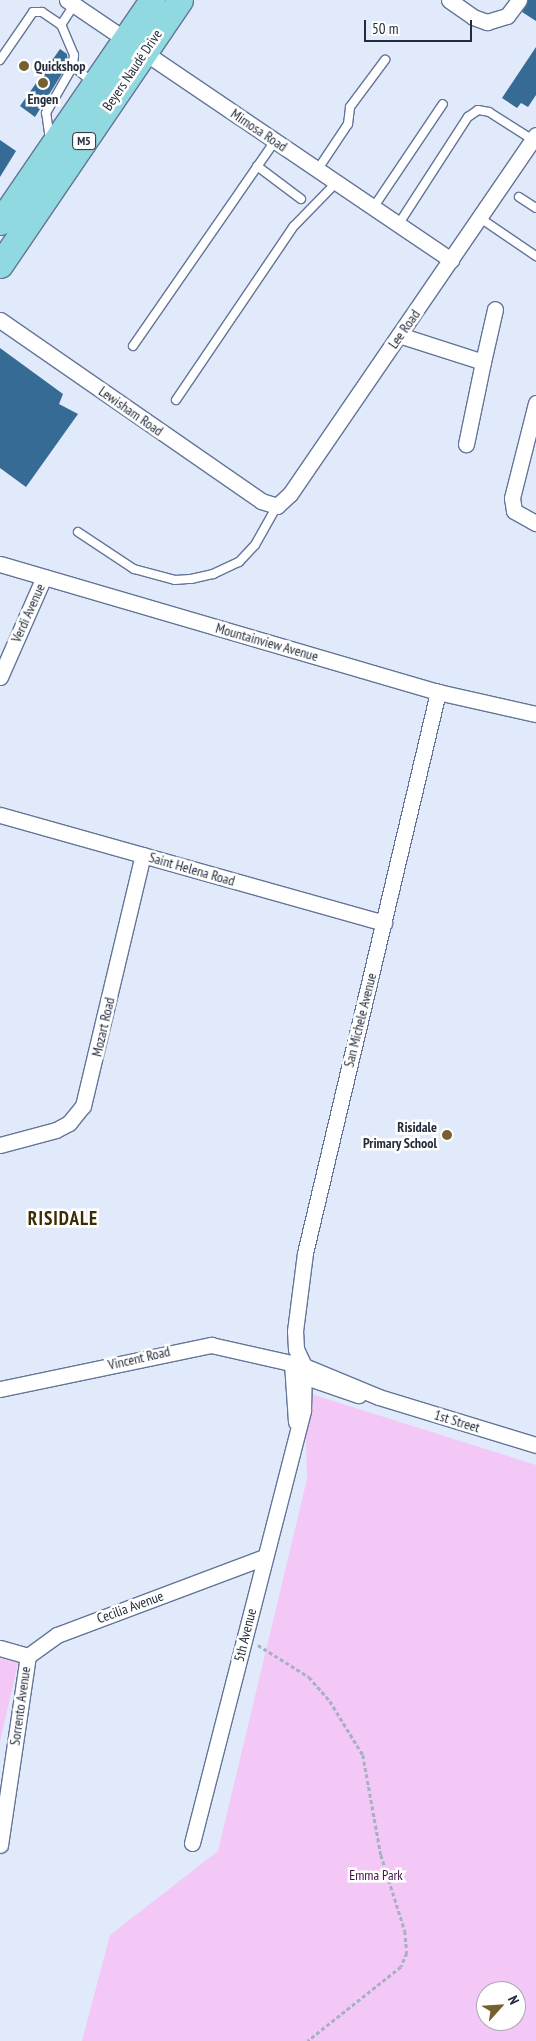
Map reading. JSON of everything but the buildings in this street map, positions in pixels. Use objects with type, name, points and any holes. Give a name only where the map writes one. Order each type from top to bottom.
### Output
[{"type":"main road","name":"Beyers Naudé Drive","points":[[0,265],[135,46],[152,0]]},
{"type":"main road","name":"Beyers Naudé Drive","points":[[3,211],[52,146],[95,84],[180,0]]},
{"type":"street","points":[[449,0],[473,17],[487,22],[507,16],[520,0]]},
{"type":"street","name":"Mimosa Road","points":[[71,2],[451,260]]},
{"type":"street","name":"Lee Road","points":[[277,506],[290,494],[534,138]]},
{"type":"street","points":[[466,444],[495,309]]},
{"type":"street","name":"Lewisham Road","points":[[0,320],[261,501],[277,506]]},
{"type":"street","points":[[399,335],[483,362]]},
{"type":"street","points":[[536,403],[512,498],[514,511],[536,522]]},
{"type":"street","name":"Mountainview Avenue","points":[[0,564],[438,692],[536,714]]},
{"type":"street","name":"Verdi Avenue","points":[[0,677],[44,577]]},
{"type":"street","name":"San Michele Avenue","points":[[296,1426],[294,1365],[298,1304],[316,1196],[384,923],[438,692]]},
{"type":"street","name":"Saint Helena Road","points":[[0,815],[384,923]]},
{"type":"street","name":"Mozart Road","points":[[0,1145],[56,1130],[69,1123],[83,1106],[144,855]]},
{"type":"street","name":"Vincent Road","points":[[0,1388],[199,1345],[241,1349],[294,1365]]},
{"type":"street","name":"1st Street","points":[[294,1365],[379,1397],[536,1444]]},
{"type":"street","name":"5th Avenue","points":[[192,1843],[265,1557],[296,1426]]},
{"type":"street","name":"Cecilia Avenue","points":[[28,1656],[57,1635],[265,1557]]},
{"type":"street","points":[[0,1648],[28,1656]]},
{"type":"street","name":"Sorrento Avenue","points":[[0,1845],[5,1775],[28,1656]]},
{"type":"lane","points":[[61,25],[71,2]]},
{"type":"lane","points":[[0,60],[33,12],[42,12],[61,25],[74,55],[73,66],[46,113],[47,133],[52,146]]},
{"type":"lane","points":[[318,170],[348,124],[350,107],[385,60]]},
{"type":"lane","points":[[73,66],[95,84]]},
{"type":"lane","points":[[373,208],[443,104]]},
{"type":"lane","points":[[398,225],[468,117],[478,110],[489,112],[534,138]]},
{"type":"lane","points":[[133,346],[275,141]]},
{"type":"lane","points":[[257,166],[301,199]]},
{"type":"lane","points":[[176,400],[294,226],[336,182]]},
{"type":"lane","points":[[519,197],[536,208]]},
{"type":"lane","points":[[480,218],[536,256]]},
{"type":"lane","points":[[78,532],[134,569],[175,580],[191,579],[213,574],[239,562],[254,545],[277,506]]},
{"type":"path","points":[[245,1637],[309,1677],[352,1734],[364,1755],[381,1855],[405,1931],[407,1953],[401,1967],[308,2041]]},
{"type":"green space","name":"Emma Park","points":[[305,1392],[536,1465],[536,2041],[82,2041],[110,1935],[218,1851],[307,1479]]},
{"type":"green space","points":[[0,1658],[18,1663],[0,1742]]},
{"type":"place","name":"Quickshop","points":[[24,66]]},
{"type":"place","name":"Engen","points":[[43,83]]},
{"type":"place","name":"Risidale Primary School","points":[[447,1135]]},
{"type":"district","name":"RISIDALE","points":[[63,1219]]}]
